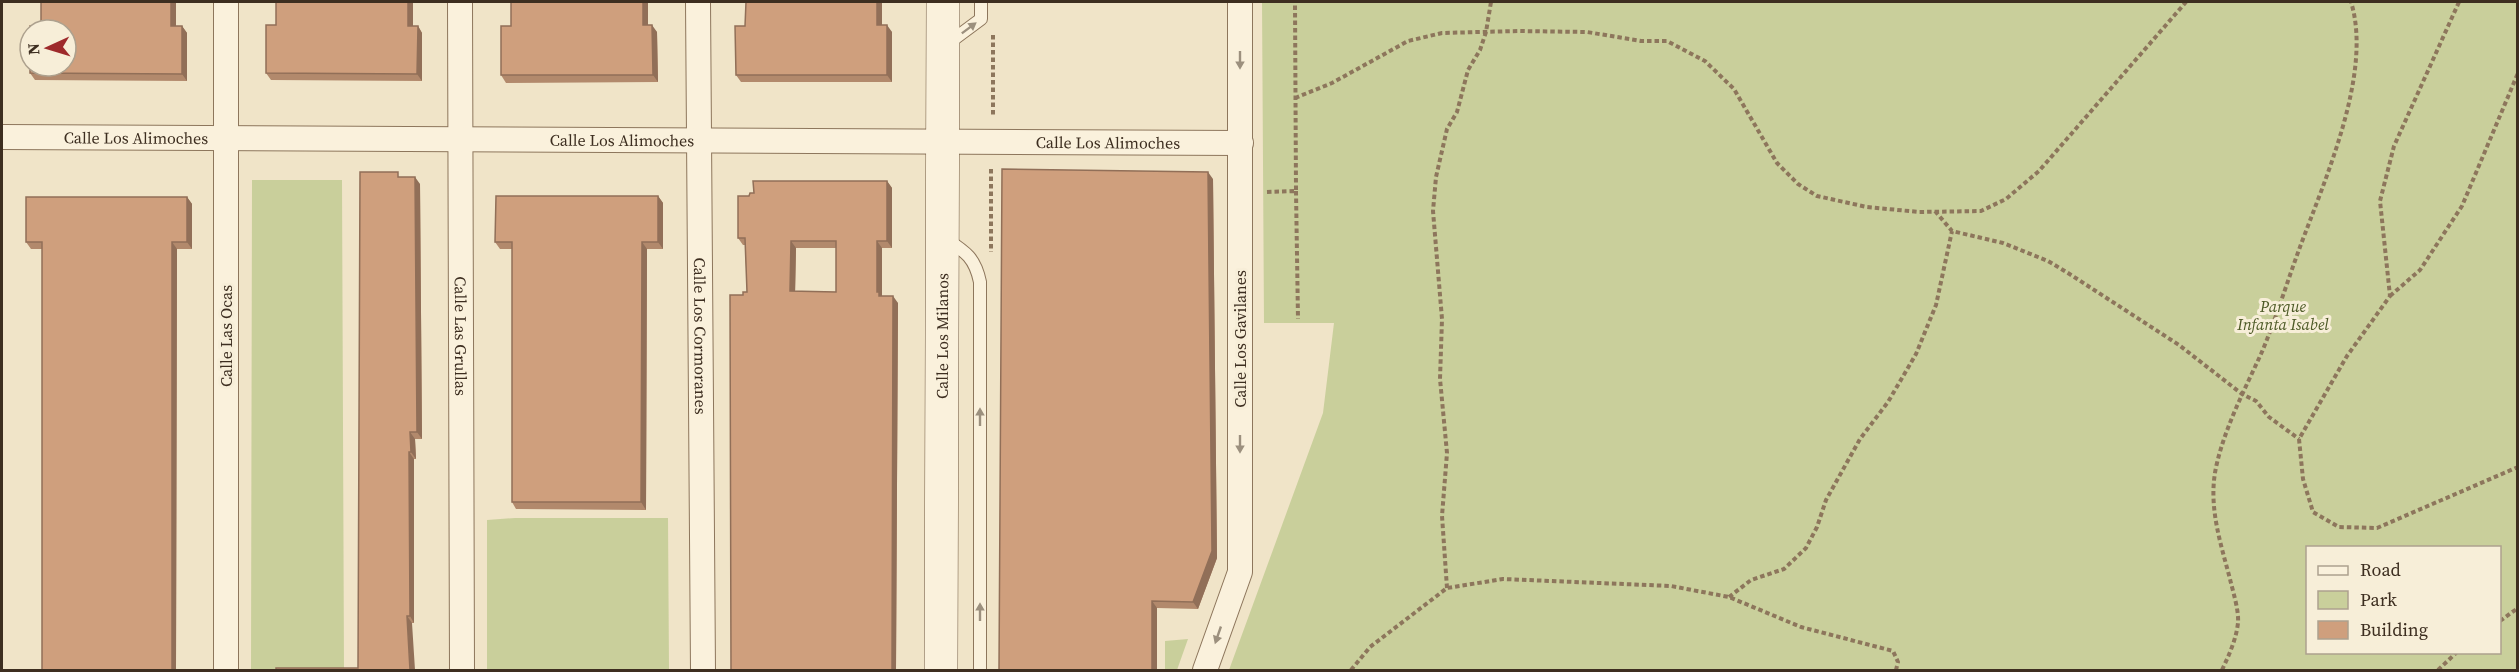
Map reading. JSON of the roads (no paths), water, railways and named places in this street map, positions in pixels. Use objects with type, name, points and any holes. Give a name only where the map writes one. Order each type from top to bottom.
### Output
[{"type":"street","name":"Calle Las Ocas","points":[[226,2],[226,670]]},
{"type":"street","name":"Calle Las Grullas","points":[[460,2],[462,670]]},
{"type":"street","name":"Calle Los Cormoranes","points":[[698,2],[703,670]]},
{"type":"street","name":"Calle Los Milanos","points":[[941,670],[943,2]]},
{"type":"street","name":"Calle Los Gavilanes","points":[[1205,670],[1240,572],[1240,2]]},
{"type":"street","name":"Calle Los Alimoches","points":[[2,137],[1241,143]]},
{"type":"lane","points":[[943,47],[981,18],[981,2]]},
{"type":"lane","points":[[941,236],[966,252],[976,266],[980,282],[980,670]]},
{"type":"park label","name":"Parque Infanta Isabel","points":[[2283,315]]}]
